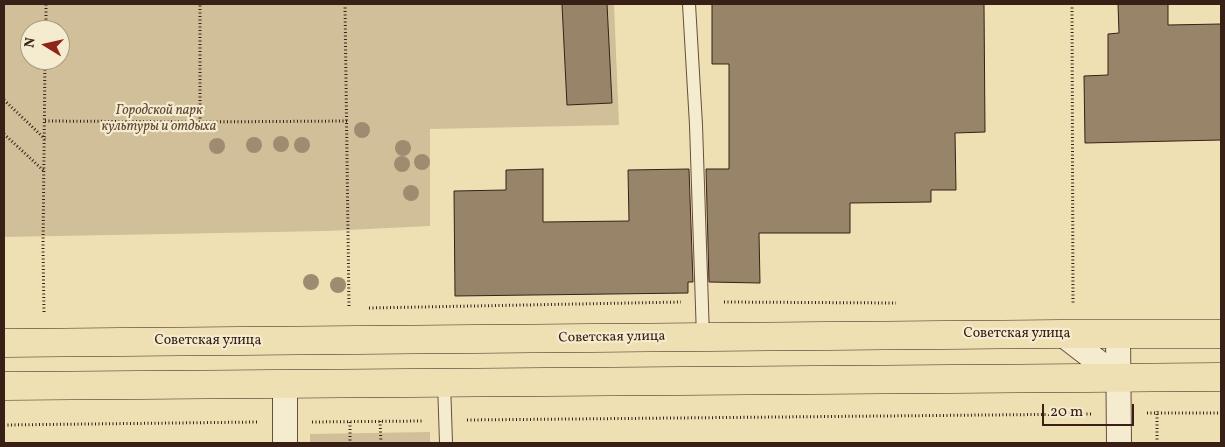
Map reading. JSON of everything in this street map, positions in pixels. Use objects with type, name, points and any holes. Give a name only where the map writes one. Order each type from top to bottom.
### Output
[{"type":"main road","name":"Советская улица","points":[[4,343],[1221,334]]},
{"type":"main road","points":[[4,386],[1221,377]]},
{"type":"street","points":[[1062,334],[1119,378]]},
{"type":"street","points":[[1118,334],[1119,443]]},
{"type":"street","points":[[285,384],[285,433]]},
{"type":"lane","points":[[689,4],[696,125],[703,337]]},
{"type":"lane","points":[[444,382],[446,443]]},
{"type":"path","points":[[46,4],[46,20]]},
{"type":"path","points":[[200,4],[200,122]]},
{"type":"path","points":[[345,4],[349,308]]},
{"type":"path","points":[[1072,4],[1073,304]]},
{"type":"path","points":[[44,312],[45,70]]},
{"type":"path","points":[[4,100],[45,139]]},
{"type":"path","points":[[45,121],[347,121]]},
{"type":"path","points":[[4,134],[44,171]]},
{"type":"path","points":[[1157,413],[1157,443]]},
{"type":"path","points":[[4,425],[285,433],[350,422],[380,421],[1221,413]]},
{"type":"path","points":[[380,421],[381,443]]},
{"type":"path","points":[[350,422],[350,443]]},
{"type":"green space","name":"Городской парк культуры и отдыха","points":[[4,4],[614,4],[619,125],[430,129],[430,226],[327,231],[4,237]]},
{"type":"green space","points":[[430,432],[430,443],[310,443],[310,434]]},
{"type":"building","points":[[562,4],[607,4],[612,103],[567,105]]},
{"type":"building","points":[[712,4],[984,4],[985,132],[955,133],[956,190],[931,190],[931,202],[850,203],[850,233],[759,233],[760,283],[709,282],[706,169],[729,169],[729,64],[712,64]]},
{"type":"building","points":[[1118,4],[1168,4],[1168,25],[1221,24],[1221,140],[1085,143],[1084,76],[1108,75],[1108,34],[1119,33]]},
{"type":"building","points":[[543,169],[543,222],[629,221],[628,170],[689,169],[693,282],[688,282],[688,293],[455,296],[454,191],[506,190],[506,170]]}]
